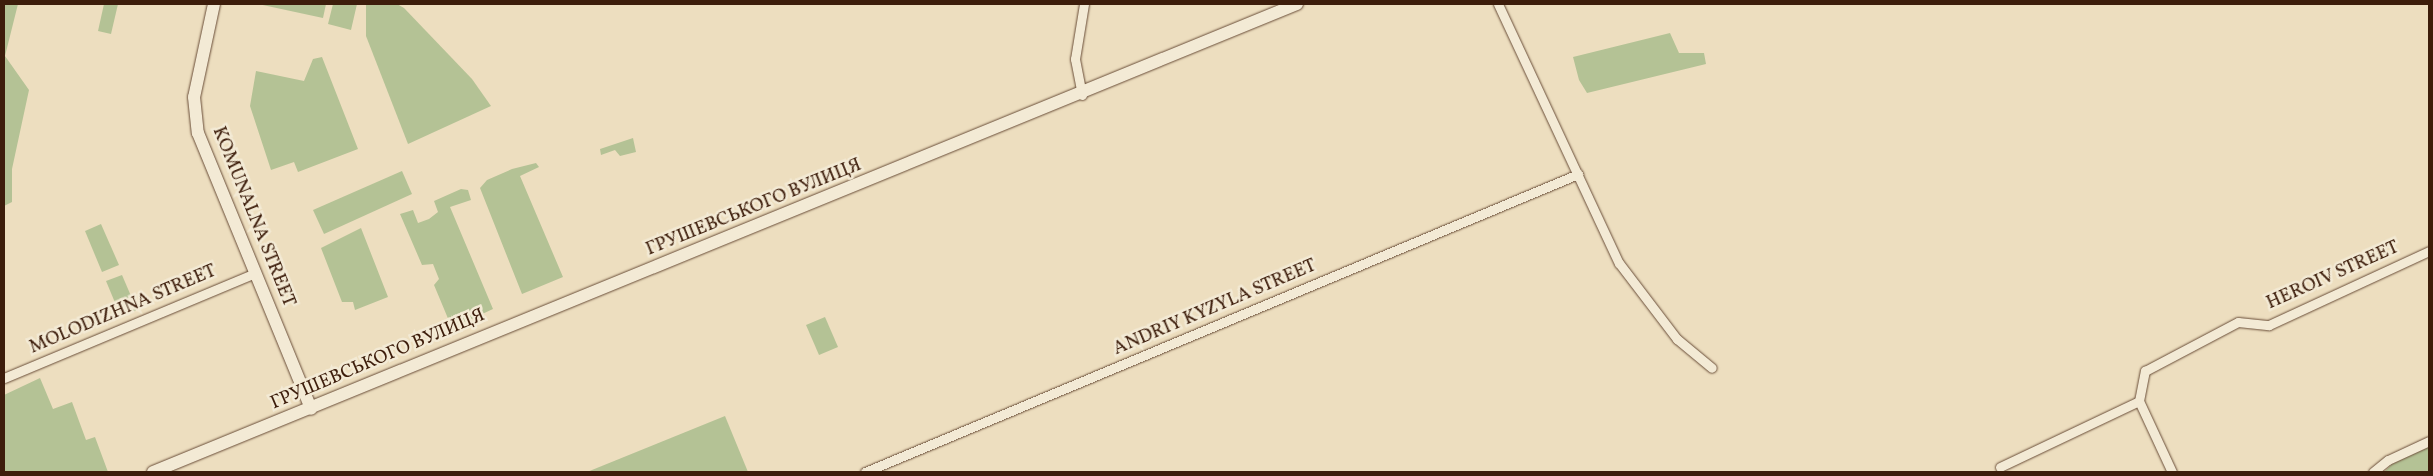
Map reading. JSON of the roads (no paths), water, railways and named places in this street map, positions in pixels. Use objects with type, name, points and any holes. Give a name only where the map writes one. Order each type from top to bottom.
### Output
[{"type":"street","name":"KOMUNALNA STREET","points":[[214,4],[194,96],[198,133],[311,409]]},
{"type":"street","points":[[1082,95],[1076,59],[1084,4]]},
{"type":"street","name":"ГРУШЕВСЬКОГО ВУЛИЦЯ","points":[[159,470],[1082,95],[1298,4]]},
{"type":"street","points":[[1498,4],[1618,263],[1677,339],[1712,368]]},
{"type":"street","name":"ANDRIY KYZYLA STREET","points":[[865,472],[1578,174]]},
{"type":"street","name":"HEROIV STREET","points":[[2139,400],[2145,371],[2238,322],[2269,325],[2429,251]]},
{"type":"street","name":"MOLODIZHNA STREET","points":[[4,378],[255,273]]},
{"type":"street","points":[[2000,467],[2139,400],[2172,472]]},
{"type":"street","points":[[2373,472],[2388,460],[2429,441]]}]
